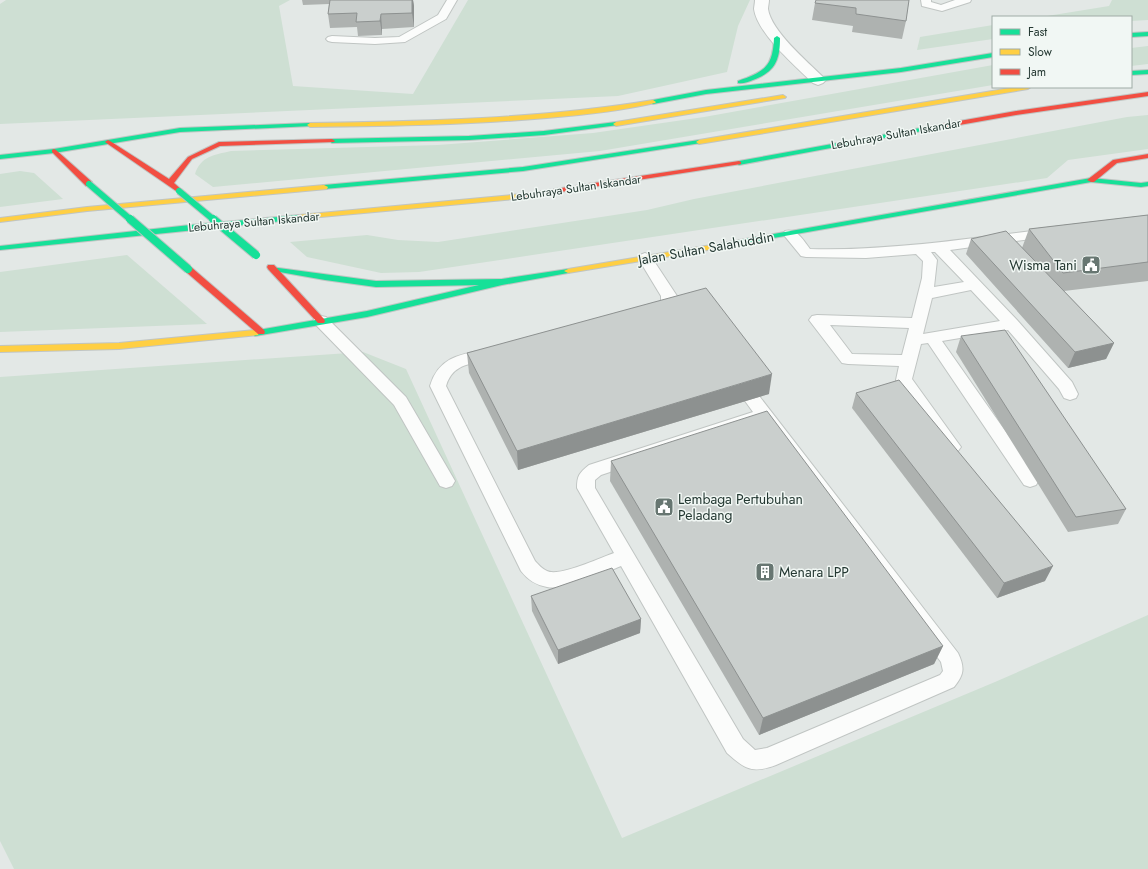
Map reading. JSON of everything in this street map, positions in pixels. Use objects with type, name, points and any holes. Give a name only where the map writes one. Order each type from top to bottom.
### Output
[{"type":"main road","points":[[1132,36],[1148,34]]},
{"type":"main road","points":[[706,92],[757,77],[772,65],[777,54],[777,38]]},
{"type":"main road","points":[[0,157],[54,151],[180,130],[238,127],[454,122],[541,116],[631,106],[706,92],[901,70],[992,55]]},
{"type":"main road","points":[[1132,73],[1148,72]]},
{"type":"main road","points":[[170,183],[190,158],[219,144],[470,138],[544,133],[627,122],[781,97],[818,80]]},
{"type":"main road","name":"Lebuhraya Sultan Iskandar","points":[[0,220],[87,209],[476,173],[576,162],[643,153],[934,101],[1021,88]]},
{"type":"main road","name":"Lebuhraya Sultan Iskandar","points":[[0,248],[190,227],[546,194],[723,166],[1016,113],[1148,94]]},
{"type":"main road","points":[[108,142],[170,183],[274,269],[321,321]]},
{"type":"main road","points":[[54,151],[89,184],[261,332]]},
{"type":"main road","name":"Jalan Sultan Salahuddin","points":[[1091,180],[1115,161],[1148,156]]},
{"type":"main road","name":"Jalan Sultan Salahuddin","points":[[0,349],[119,346],[261,332],[367,314],[502,282],[790,234],[1091,180],[1141,185],[1148,184]]},
{"type":"main road","points":[[274,269],[325,278],[376,284],[502,282]]},
{"type":"street","points":[[762,0],[761,9],[765,20],[777,38],[818,80]]},
{"type":"lane","points":[[332,39],[375,41],[400,40],[442,17],[452,0]]},
{"type":"lane","points":[[926,0],[926,4],[942,8],[966,0]]},
{"type":"lane","points":[[790,234],[806,252],[833,255],[919,249],[1062,231]]},
{"type":"lane","points":[[938,246],[1012,324],[1066,386],[1070,394]]},
{"type":"lane","points":[[919,249],[930,260],[929,278],[904,380],[960,458]]},
{"type":"lane","points":[[639,315],[662,309],[669,303],[670,296],[645,258]]},
{"type":"lane","points":[[925,294],[974,285]]},
{"type":"lane","points":[[909,361],[848,359],[817,320],[918,323]]},
{"type":"lane","points":[[321,321],[400,401],[446,481]]},
{"type":"lane","points":[[914,341],[1012,324]]},
{"type":"lane","points":[[932,338],[1030,480]]},
{"type":"lane","points":[[503,350],[458,362],[446,368],[440,376],[438,386],[528,566],[535,575],[551,580],[570,576],[625,556]]},
{"type":"lane","points":[[740,383],[951,660],[953,673],[947,681],[768,758],[751,760],[735,746],[586,488],[586,477],[595,470],[764,415]]},
{"type":"green space","points":[[6,0],[290,0],[279,6],[293,86],[413,94],[468,0],[750,0],[738,26],[727,72],[618,96],[0,124],[0,4]]},
{"type":"green space","points":[[1112,0],[1148,0],[1148,20],[1132,21],[1132,16],[1047,16],[1109,6]]},
{"type":"green space","points":[[992,25],[992,39],[917,50],[920,37]]},
{"type":"green space","points":[[1148,46],[1148,64],[1132,66],[1132,48]]},
{"type":"green space","points":[[992,65],[992,85],[600,151],[213,187],[195,174],[201,163],[209,157],[231,151],[438,145],[593,133],[704,117]]},
{"type":"green space","points":[[1148,115],[1148,149],[1068,160],[1047,178],[419,272],[381,273],[307,257],[290,242],[367,235],[398,240],[438,242],[647,210],[694,199],[1127,117]]},
{"type":"green space","points":[[20,171],[34,173],[63,199],[0,207],[0,174]]},
{"type":"green space","points":[[127,255],[207,324],[0,332],[0,272]]},
{"type":"green space","points":[[363,352],[406,369],[622,838],[995,682],[1148,615],[1148,869],[14,869],[0,841],[0,377]]},
{"type":"building","points":[[330,0],[412,0],[412,13],[381,14],[380,21],[356,22],[357,13],[328,14]]},
{"type":"building","points":[[816,0],[909,0],[906,21],[856,14],[856,8],[815,3]]},
{"type":"building","points":[[1148,215],[1148,262],[1063,273],[1029,229]]},
{"type":"building","points":[[1006,231],[1114,343],[1075,352],[971,239]]},
{"type":"building","points":[[706,288],[772,374],[517,451],[467,353]]},
{"type":"building","points":[[1005,330],[1126,509],[1076,517],[961,336]]},
{"type":"building","points":[[899,380],[1053,566],[1004,583],[856,393]]},
{"type":"building","name":"Menara LPP","points":[[767,411],[943,646],[763,718],[611,461]]},
{"type":"building","points":[[612,568],[641,619],[558,650],[531,596]]},
{"type":"traffic: fast","points":[[1132,35],[1148,34]]},
{"type":"traffic: fast","points":[[740,82],[757,76],[769,68],[773,63],[775,56],[777,38]]},
{"type":"traffic: fast","points":[[653,102],[706,92],[901,70],[992,55]]},
{"type":"traffic: fast","points":[[1132,73],[1148,72]]},
{"type":"traffic: fast","points":[[332,141],[469,138],[544,133],[616,124]]},
{"type":"traffic: fast","points":[[0,157],[54,151],[180,130],[310,125]]},
{"type":"traffic: fast","points":[[739,163],[931,128]]},
{"type":"traffic: fast","points":[[324,187],[523,169],[699,142]]},
{"type":"traffic: fast","points":[[717,246],[1091,180],[1141,185],[1148,184]]},
{"type":"traffic: fast","points":[[89,184],[188,269]]},
{"type":"traffic: fast","points":[[179,191],[256,255]]},
{"type":"traffic: fast","points":[[0,248],[190,227],[299,217]]},
{"type":"traffic: fast","points":[[274,269],[325,278],[376,284],[502,282]]},
{"type":"traffic: fast","points":[[321,321],[367,314],[502,282],[568,271]]},
{"type":"traffic: fast","points":[[255,333],[321,321]]},
{"type":"traffic: slow","points":[[699,142],[1022,88]]},
{"type":"traffic: slow","points":[[616,124],[783,97]]},
{"type":"traffic: slow","points":[[310,125],[482,121],[568,114],[653,102]]},
{"type":"traffic: slow","points":[[0,220],[87,209],[324,187]]},
{"type":"traffic: slow","points":[[299,217],[522,196]]},
{"type":"traffic: slow","points":[[568,271],[717,246]]},
{"type":"traffic: slow","points":[[0,349],[119,346],[255,333]]},
{"type":"traffic: jam","points":[[931,128],[1016,113],[1148,94]]},
{"type":"traffic: jam","points":[[170,183],[190,158],[219,144],[332,141]]},
{"type":"traffic: jam","points":[[108,142],[170,183],[179,191]]},
{"type":"traffic: jam","points":[[54,151],[89,184]]},
{"type":"traffic: jam","points":[[1091,180],[1115,161],[1148,156]]},
{"type":"traffic: jam","points":[[522,196],[739,163]]},
{"type":"traffic: jam","points":[[271,267],[321,321]]},
{"type":"traffic: jam","points":[[188,269],[261,332]]},
{"type":"place","name":"Wisma Tani","points":[[1091,265]]},
{"type":"place","name":"Lembaga Pertubuhan Peladang","points":[[664,507]]},
{"type":"place","name":"Menara LPP","points":[[765,572]]}]
